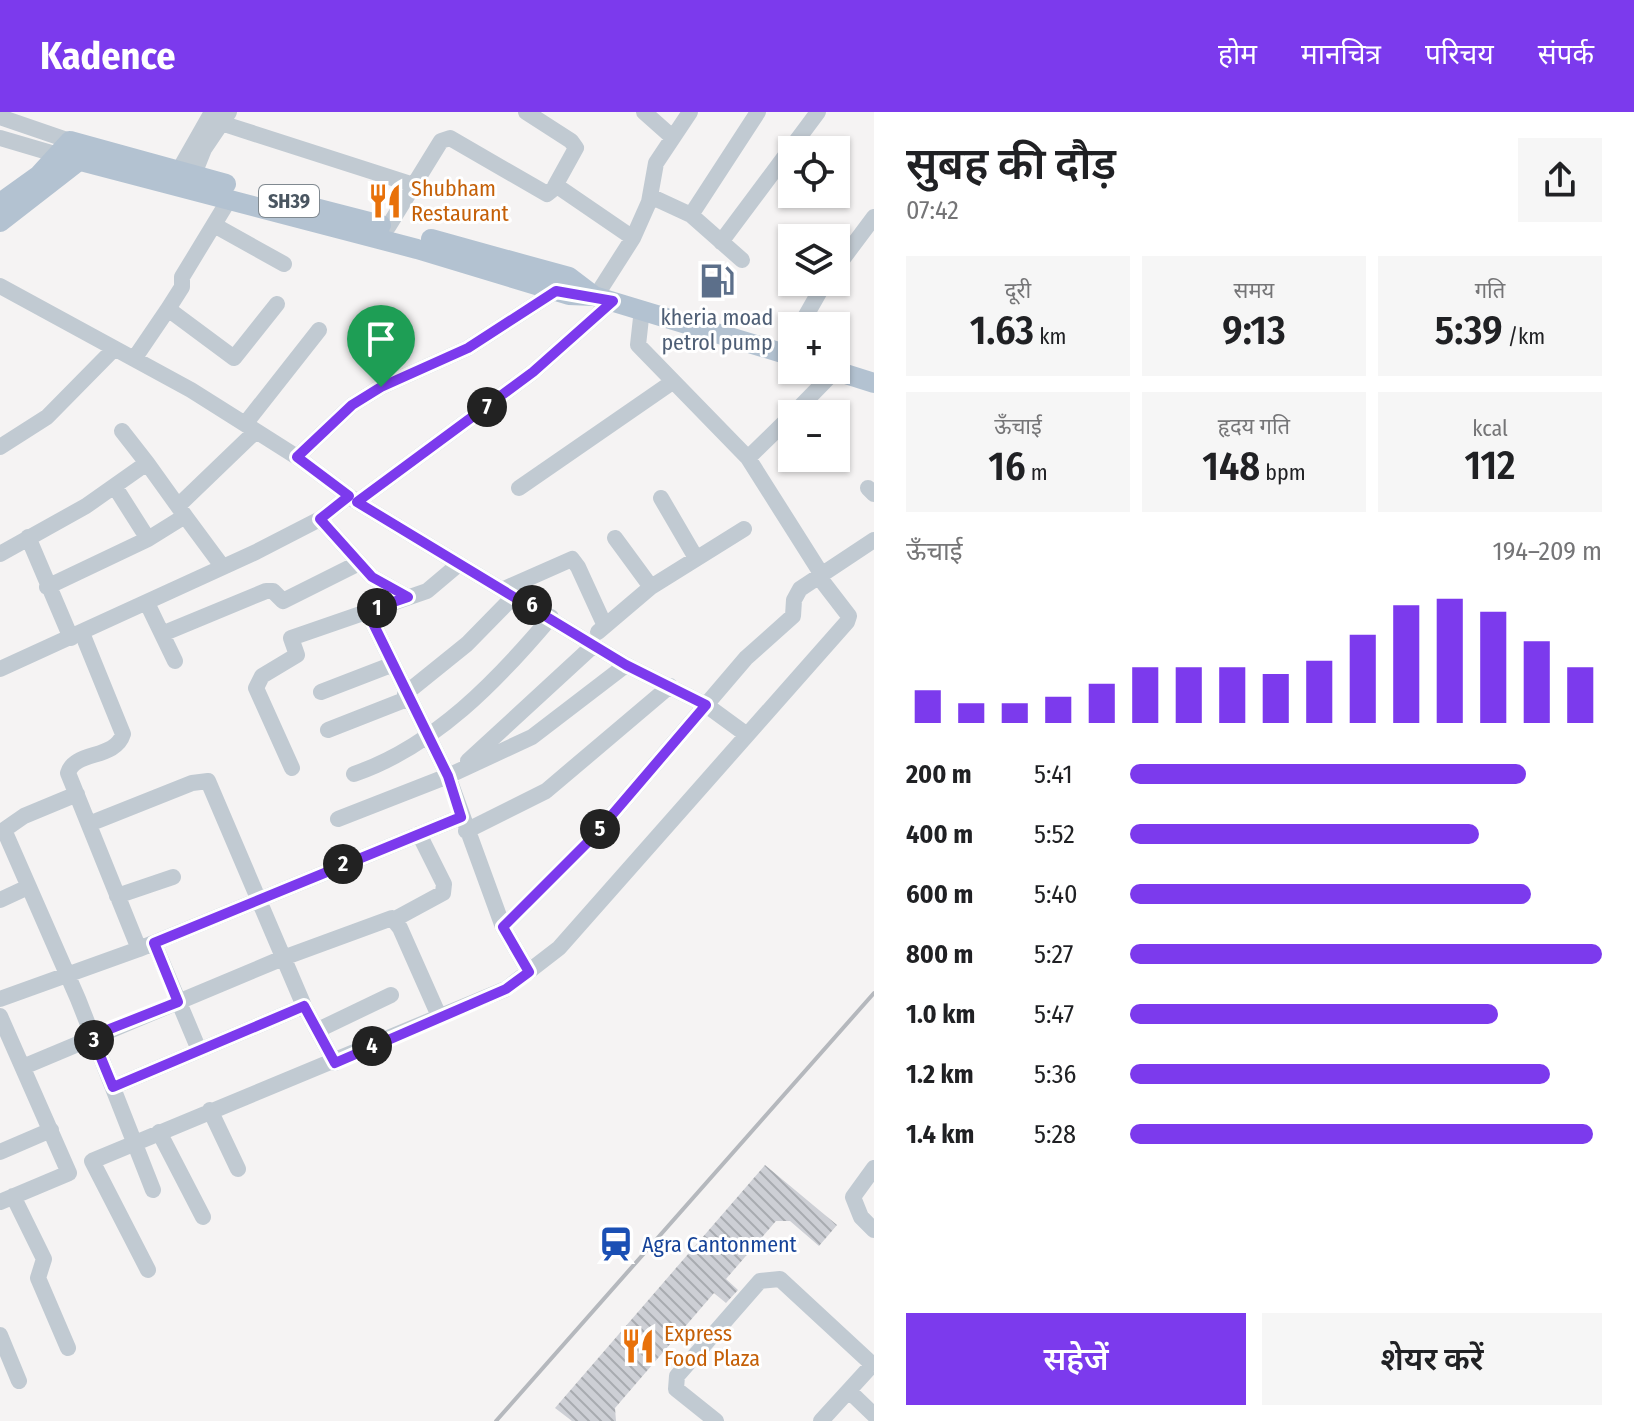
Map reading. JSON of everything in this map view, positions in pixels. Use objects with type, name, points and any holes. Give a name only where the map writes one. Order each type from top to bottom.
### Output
[{"type":"main road","name":"SH39","points":[[64,148],[388,227],[569,277],[601,298]]},
{"type":"main road","points":[[0,203],[39,175],[64,148]]},
{"type":"main road","points":[[0,222],[86,155]]},
{"type":"main road","name":"SH39","points":[[183,179],[230,198],[556,291],[601,298],[778,348]]},
{"type":"main road","points":[[850,375],[874,383]]},
{"type":"street","points":[[388,227],[441,141],[450,138],[547,194],[575,153],[575,146],[526,112]]},
{"type":"street","points":[[644,112],[671,136]]},
{"type":"street","points":[[0,669],[147,603],[320,519],[533,372],[601,298],[633,238],[650,196],[656,163],[671,136],[690,112]]},
{"type":"street","points":[[691,215],[758,112]]},
{"type":"street","points":[[721,242],[818,112]]},
{"type":"street","points":[[183,179],[221,116],[414,185]]},
{"type":"street","points":[[0,117],[64,148]]},
{"type":"street","points":[[0,138],[64,148]]},
{"type":"street","points":[[555,186],[633,238]]},
{"type":"street","points":[[650,196],[691,215],[742,260]]},
{"type":"street","points":[[134,359],[182,287],[182,277],[230,198]]},
{"type":"street","points":[[850,249],[874,217]]},
{"type":"street","points":[[214,225],[284,264]]},
{"type":"street","points":[[0,286],[134,359],[251,428],[297,457],[353,499],[626,665],[706,705],[747,735]]},
{"type":"street","points":[[297,457],[352,405],[381,387],[468,348],[556,291]]},
{"type":"street","points":[[168,309],[234,358],[277,304]]},
{"type":"street","points":[[68,1348],[38,1278],[44,1259],[7,1199],[210,1110],[335,1063],[506,989],[559,948],[849,620],[748,458],[671,383],[638,345],[642,309]]},
{"type":"street","points":[[47,587],[148,539],[182,510],[251,428],[319,330]]},
{"type":"street","points":[[0,447],[47,417],[114,349]]},
{"type":"street","points":[[519,488],[671,383]]},
{"type":"street","points":[[805,400],[821,384]]},
{"type":"street","points":[[748,458],[778,428]]},
{"type":"street","points":[[122,431],[222,566]]},
{"type":"street","points":[[0,554],[115,487],[147,463]]},
{"type":"street","points":[[115,487],[148,539]]},
{"type":"street","points":[[661,498],[696,558]]},
{"type":"street","points":[[320,519],[372,577],[408,597]]},
{"type":"street","points":[[452,775],[591,643],[605,626],[651,587],[744,529]]},
{"type":"street","points":[[28,537],[47,587],[76,636],[123,734],[113,749],[70,766],[68,773],[117,896],[178,1002],[199,1050]]},
{"type":"street","points":[[615,538],[651,587]]},
{"type":"street","points":[[503,927],[594,836],[746,658],[793,616],[794,600],[800,589],[874,540]]},
{"type":"street","points":[[328,730],[406,696],[467,644],[510,592],[572,559],[605,626]]},
{"type":"street","points":[[162,634],[266,591],[273,591],[283,601],[359,563]]},
{"type":"street","points":[[292,768],[257,683],[296,656],[292,637],[431,588],[459,564]]},
{"type":"street","points":[[147,603],[175,661]]},
{"type":"street","points":[[367,611],[428,739],[452,775],[463,824],[503,927],[529,972]]},
{"type":"street","points":[[354,774],[428,739],[514,660],[551,617]]},
{"type":"street","points":[[321,692],[391,665]]},
{"type":"street","points":[[338,819],[452,775],[532,737],[626,665]]},
{"type":"street","points":[[0,999],[147,946],[419,834],[463,824],[546,791],[670,686]]},
{"type":"street","points":[[89,824],[192,783],[208,781],[304,1006],[335,1063]]},
{"type":"street","points":[[77,794],[24,816],[4,830],[68,976],[153,1190]]},
{"type":"street","points":[[23,1067],[283,958],[395,919],[443,893],[444,884],[419,834]]},
{"type":"street","points":[[117,896],[173,877]]},
{"type":"street","points":[[0,900],[28,887]]},
{"type":"street","points":[[395,919],[439,1016]]},
{"type":"street","points":[[318,1030],[391,995]]},
{"type":"street","points":[[113,1087],[304,1006]]},
{"type":"street","points":[[0,1016],[69,1173]]},
{"type":"street","points":[[210,1110],[238,1169]]},
{"type":"street","points":[[0,1152],[51,1130]]},
{"type":"street","points":[[159,1132],[203,1217]]},
{"type":"street","points":[[92,1161],[148,1270]]},
{"type":"street","points":[[874,1168],[853,1197],[861,1217],[874,1230]]},
{"type":"street","points":[[716,1421],[676,1389],[677,1376],[760,1281],[780,1279],[872,1370],[821,1421]]},
{"type":"street","points":[[0,1335],[19,1381]]},
{"type":"street","points":[[849,1391],[874,1415]]},
{"type":"building","points":[[765,1165],[837,1225],[819,1246],[790,1221],[776,1221],[726,1279],[738,1290],[726,1303],[714,1293],[615,1408],[616,1421],[572,1421],[555,1408]]},
{"type":"railway","points":[[496,1421],[874,993]]},
{"type":"place","name":"Shubham Restaurant","points":[[385,201]]},
{"type":"place","name":"kheria moad petrol pump","points":[[717,281]]},
{"type":"place","name":"Agra Cantonment","points":[[616,1244]]},
{"type":"place","name":"Express Food Plaza","points":[[638,1346]]},
{"type":"route","points":[[556,291],[613,301],[533,372],[357,502],[626,665],[706,705],[594,836],[503,927],[529,972],[506,989],[335,1063],[304,1006],[113,1087],[92,1036],[178,1002],[154,943],[461,817],[448,776],[405,694],[367,611],[408,597],[372,577],[320,519],[349,496],[297,457],[337,416],[381,387],[468,348],[556,291]]}]
